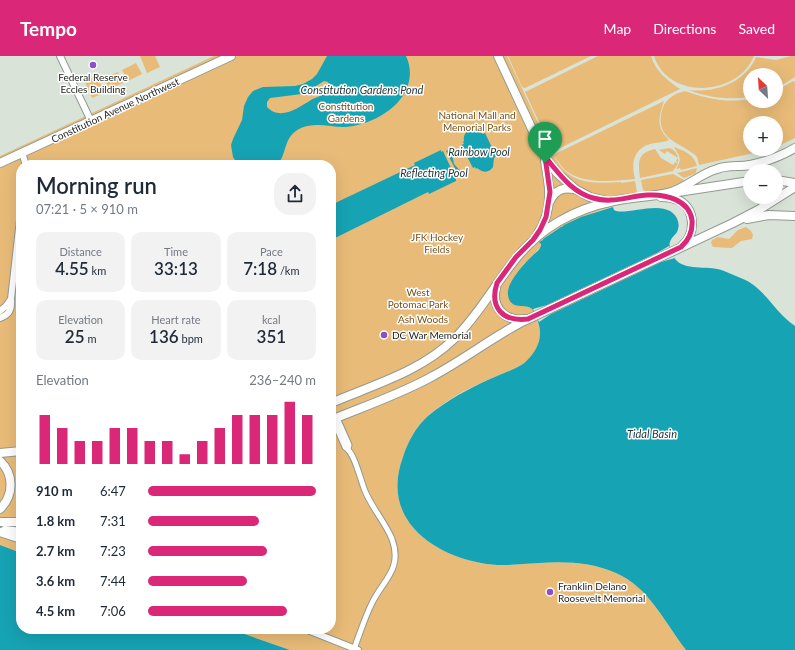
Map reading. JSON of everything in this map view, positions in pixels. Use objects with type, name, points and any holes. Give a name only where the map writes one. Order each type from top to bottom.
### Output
[{"type":"main road","name":"Constitution Avenue Northwest","points":[[0,164],[231,56]]},
{"type":"main road","points":[[498,56],[545,157],[562,178],[575,189],[594,199],[614,200]]},
{"type":"main road","points":[[669,193],[718,168],[756,164],[795,148]]},
{"type":"main road","points":[[533,240],[544,221],[549,202],[549,186],[545,157]]},
{"type":"main road","points":[[783,181],[795,183]]},
{"type":"main road","points":[[336,401],[396,377],[434,355],[453,340],[471,321],[516,257],[533,240],[572,215],[614,200],[743,182]]},
{"type":"main road","points":[[336,417],[424,381],[449,367],[497,335],[531,317],[733,223],[760,209],[795,187]]},
{"type":"main road","points":[[549,202],[558,190],[564,188],[575,189]]},
{"type":"main road","points":[[649,195],[675,199],[682,203],[689,212],[692,222],[692,232],[687,241],[681,247]]},
{"type":"main road","points":[[733,223],[759,216],[795,216]]},
{"type":"main road","points":[[497,283],[495,301],[502,313],[514,319],[531,317]]},
{"type":"main road","points":[[0,453],[16,451]]},
{"type":"main road","points":[[0,461],[7,469],[11,483],[9,495],[5,503],[0,508]]},
{"type":"main road","points":[[0,522],[16,522]]},
{"type":"main road","points":[[0,531],[16,532]]},
{"type":"main road","points":[[0,531],[16,537]]},
{"type":"street","points":[[60,56],[91,121]]},
{"type":"street","points":[[22,153],[24,160]]},
{"type":"street","points":[[0,318],[7,315],[10,310],[16,254]]},
{"type":"street","points":[[0,311],[6,306],[11,298]]},
{"type":"street","points":[[318,634],[356,649],[373,602],[390,576],[394,564],[391,538],[366,492],[348,449],[345,447],[336,425]]},
{"type":"green space","points":[[140,56],[155,56],[160,67],[147,73]]},
{"type":"green space","points":[[214,56],[507,56],[553,155],[664,101],[659,121],[662,130],[669,140],[650,144],[640,149],[635,158],[633,168],[635,179],[598,181],[580,178],[565,170],[554,155],[559,165],[573,177],[600,183],[635,181],[637,192],[634,194],[608,198],[612,207],[576,220],[559,228],[543,239],[540,248],[516,274],[509,289],[509,296],[513,303],[526,306],[533,310],[539,324],[540,337],[533,355],[523,364],[462,392],[441,405],[424,420],[407,445],[398,478],[398,497],[404,514],[414,528],[427,541],[443,551],[462,558],[496,565],[549,562],[588,564],[607,569],[628,579],[647,596],[656,607],[686,650],[290,650],[244,634],[336,634],[336,160],[16,160],[16,551],[0,545],[0,156]]},
{"type":"green space","points":[[508,56],[591,56],[525,88],[522,87]]},
{"type":"green space","points":[[598,56],[651,56],[656,67],[666,79],[680,89],[554,151],[552,150],[525,92]]},
{"type":"green space","points":[[654,56],[754,56],[746,68],[743,68],[743,72],[733,79],[719,86],[703,88],[687,86],[673,80],[662,70]]},
{"type":"green space","points":[[795,56],[795,77],[783,85],[783,68],[750,68],[756,57],[776,60]]},
{"type":"green space","points":[[136,63],[142,74],[128,81],[122,70]]},
{"type":"green space","points":[[118,72],[123,83],[109,89],[104,78]]},
{"type":"green space","points":[[94,76],[97,76],[105,93],[92,98],[85,82]]},
{"type":"green space","points":[[743,76],[743,97],[719,98],[689,90],[699,91],[719,88],[737,80]]},
{"type":"green space","points":[[793,81],[795,82],[795,138],[783,144],[783,116],[743,116],[743,155],[699,165],[697,157],[671,140],[663,131],[661,125],[661,113],[663,107],[672,96],[682,92],[685,91],[709,98],[733,101],[743,100],[743,108],[783,108],[783,87]]},
{"type":"green space","points":[[674,147],[691,156],[696,162],[697,166],[681,170],[680,168],[676,169],[680,160]]},
{"type":"green space","points":[[669,148],[674,150],[678,158],[667,151],[665,154],[659,150]]},
{"type":"green space","points":[[655,149],[661,158],[673,165],[675,162],[678,164],[673,171],[640,178],[640,159],[645,153]]},
{"type":"green space","points":[[697,168],[695,175],[694,174],[684,178],[677,173]]},
{"type":"green space","points":[[673,174],[686,181],[658,191],[647,192],[643,190],[641,180]]},
{"type":"green space","points":[[746,227],[753,235],[752,239],[741,241],[732,248],[713,247],[711,243],[712,240],[718,237],[729,239],[738,230]]},
{"type":"water","name":"Constitution Gardens Pond","points":[[327,56],[406,56],[410,72],[407,88],[403,96],[397,104],[381,116],[353,126],[344,127],[312,125],[301,128],[291,136],[281,160],[235,160],[231,145],[242,120],[244,106],[248,97],[253,91],[263,87],[295,86],[312,79],[317,74]],"holes":[[[324,81],[328,82],[329,85],[325,93],[289,112],[278,113],[267,107],[267,102],[270,98],[302,94]]]},
{"type":"water","name":"Rainbow Pool","points":[[472,129],[483,134],[485,133],[496,156],[494,158],[493,167],[488,171],[479,170],[475,167],[473,168],[461,145],[464,144],[465,134]]},
{"type":"water","points":[[451,149],[454,164],[463,174],[459,176],[446,151]]},
{"type":"water","name":"Reflecting Pool","points":[[441,150],[441,152],[443,151],[456,181],[429,194],[428,192],[336,238],[336,203],[415,165],[414,163]]},
{"type":"water","name":"Tidal Basin","points":[[613,207],[614,210],[618,211],[656,208],[670,211],[676,217],[679,226],[677,232],[671,239],[670,244],[671,252],[677,261],[687,266],[719,269],[749,282],[760,290],[783,316],[795,326],[795,650],[686,650],[647,596],[628,579],[616,573],[588,564],[578,563],[549,562],[496,565],[462,558],[443,551],[427,541],[414,528],[404,514],[398,497],[398,478],[407,445],[420,425],[435,410],[458,395],[523,364],[536,349],[540,337],[540,330],[539,324],[532,309],[529,307],[515,305],[509,300],[508,290],[516,274],[539,249],[541,244],[539,242],[543,239],[564,225],[581,217]]},
{"type":"water","points":[[0,545],[16,551],[16,634],[244,634],[290,650],[0,650]]},
{"type":"pier","points":[[669,246],[675,258],[661,262],[551,314],[539,322],[533,309],[547,305]]},
{"type":"place","name":"Federal Reserve Eccles Building","points":[[93,65]]},
{"type":"place","name":"DC War Memorial","points":[[384,335]]},
{"type":"place","name":"Franklin Delano Roosevelt Memorial","points":[[550,592]]},
{"type":"route","points":[[545,157],[557,173],[570,186],[594,199],[614,200],[649,195],[675,199],[685,206],[691,215],[692,232],[687,241],[681,247],[528,319],[522,320],[508,317],[502,313],[496,304],[494,296],[496,287],[497,283],[511,263],[533,240],[546,217],[550,192],[545,163],[545,157]]},
{"type":"park label","name":"Constitution Gardens","points":[[346,112]]},
{"type":"park label","name":"National Mall and Memorial Parks","points":[[477,120]]},
{"type":"park label","name":"JFK Hockey Fields","points":[[437,242]]},
{"type":"park label","name":"West Potomac Park","points":[[418,298]]},
{"type":"park label","name":"Ash Woods","points":[[423,319]]}]
